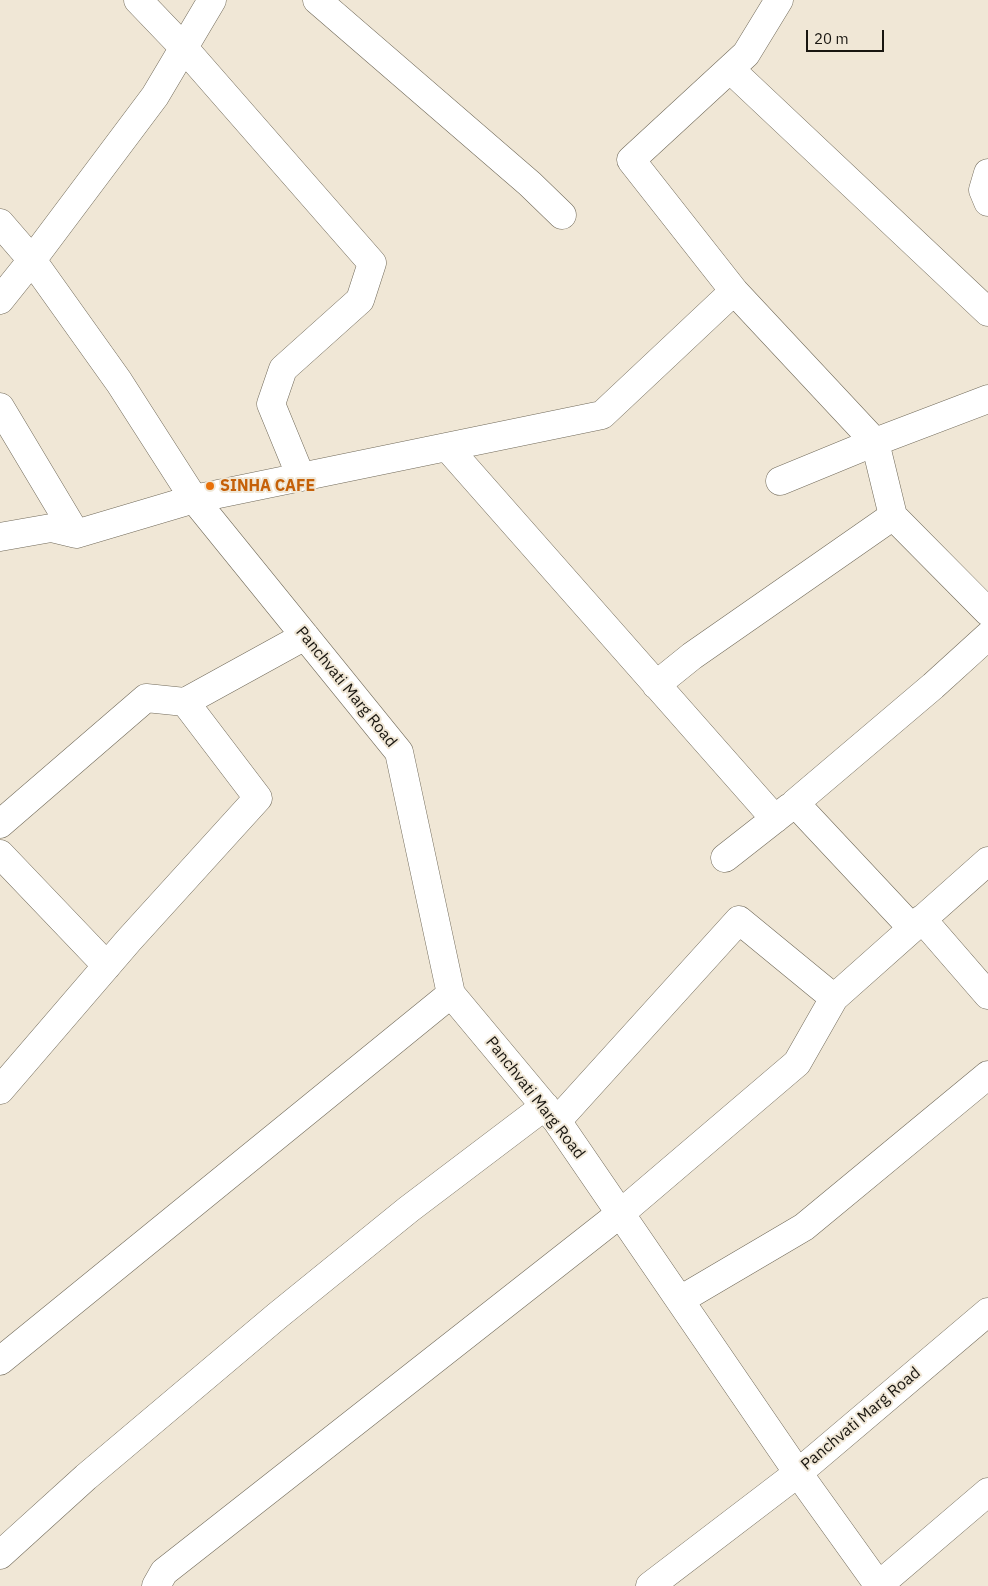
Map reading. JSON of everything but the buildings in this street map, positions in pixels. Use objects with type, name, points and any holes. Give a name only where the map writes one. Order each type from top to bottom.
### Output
[{"type":"street","points":[[138,0],[184,48],[372,263],[360,300],[284,369],[271,404],[301,477]]},
{"type":"street","points":[[0,300],[155,96],[212,0]]},
{"type":"street","points":[[317,0],[530,184],[562,215]]},
{"type":"street","points":[[780,0],[746,54],[631,160],[734,291],[875,442],[893,516],[988,612]]},
{"type":"street","points":[[730,68],[988,312]]},
{"type":"street","points":[[988,174],[984,190],[988,202]]},
{"type":"street","name":"Panchvati Marg Road","points":[[0,223],[32,260],[119,382],[194,499],[399,752],[451,994],[551,1113],[798,1472],[988,1312]]},
{"type":"street","points":[[0,537],[51,528],[76,534],[194,499],[602,415],[734,291]]},
{"type":"street","points":[[780,481],[988,399]]},
{"type":"street","points":[[0,406],[76,534]]},
{"type":"street","points":[[448,447],[656,685],[785,811],[917,924],[988,995]]},
{"type":"street","points":[[656,685],[692,656],[893,516]]},
{"type":"street","points":[[0,824],[146,698],[185,702],[305,636]]},
{"type":"street","points":[[725,858],[785,811],[933,686],[988,636]]},
{"type":"street","points":[[3,1078],[258,798],[185,702]]},
{"type":"street","points":[[0,854],[107,966]]},
{"type":"street","points":[[156,1586],[164,1572],[621,1213],[797,1063],[834,998],[988,860]]},
{"type":"street","points":[[0,1555],[86,1478],[277,1316],[409,1209],[551,1113],[739,920],[834,998]]},
{"type":"street","points":[[0,1361],[451,994]]},
{"type":"street","points":[[680,1300],[804,1227],[988,1075]]},
{"type":"street","points":[[650,1586],[798,1472],[879,1586],[988,1492]]},
{"type":"place","name":"SINHA CAFE","points":[[210,486]]}]
